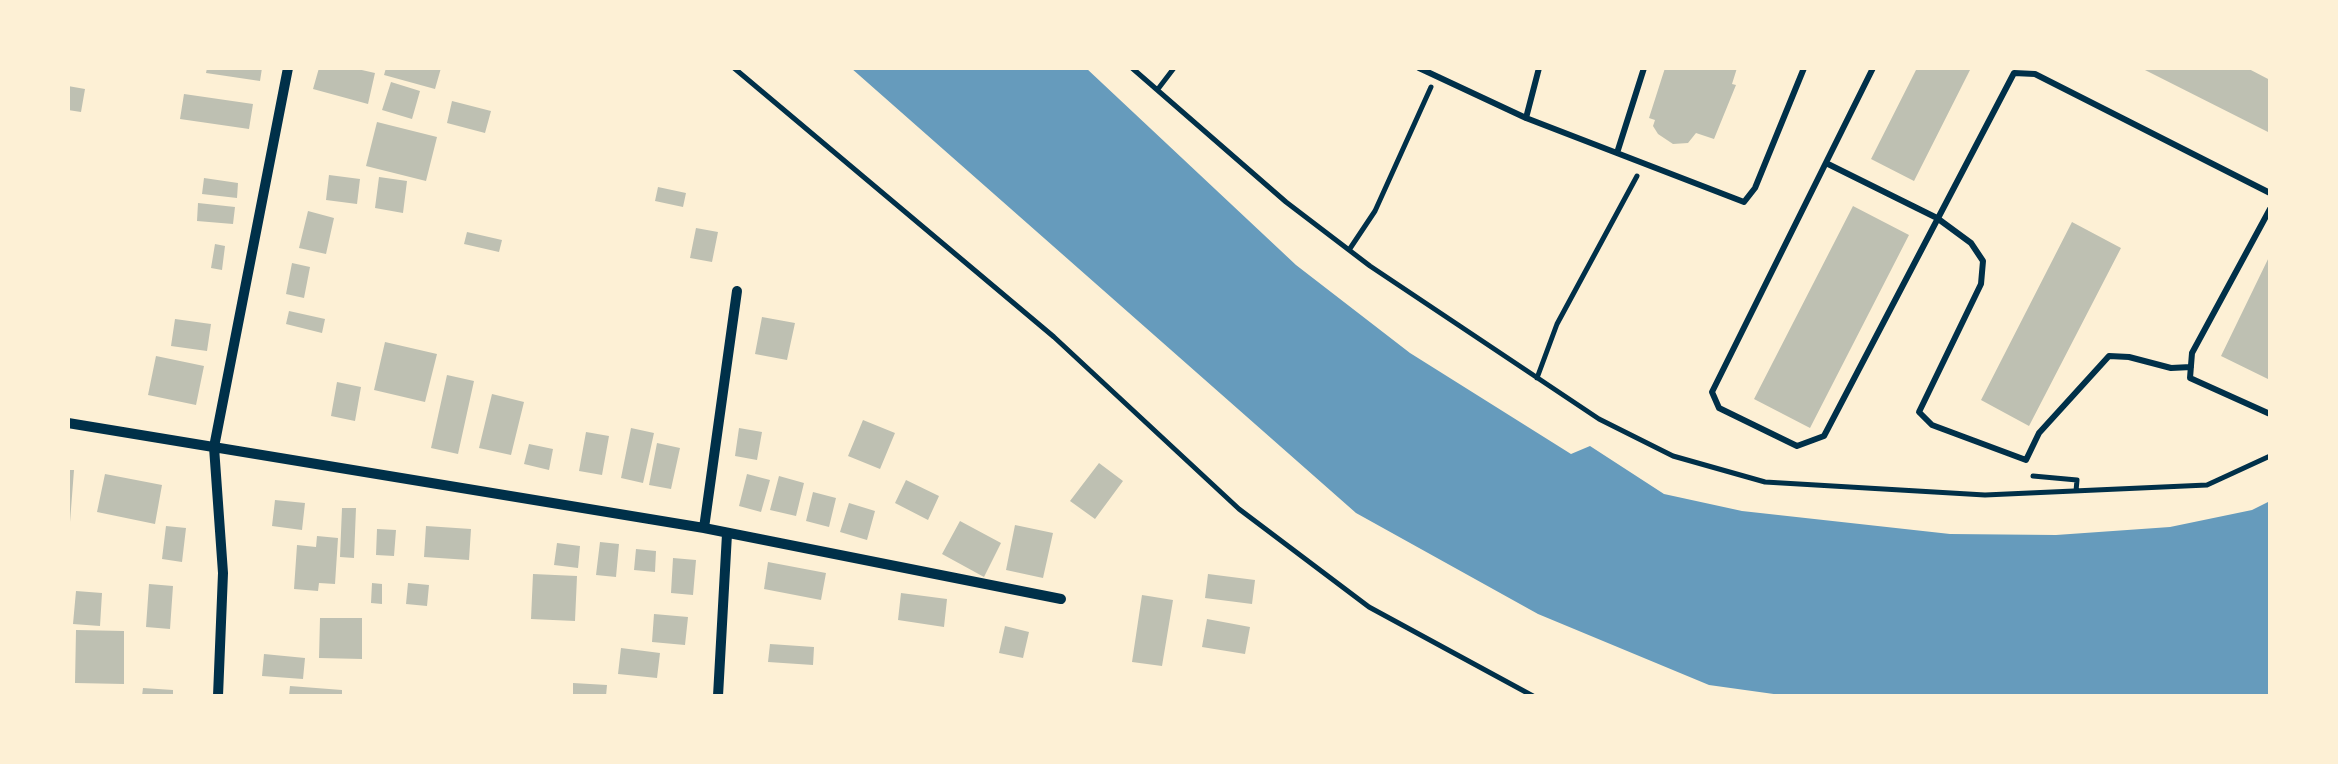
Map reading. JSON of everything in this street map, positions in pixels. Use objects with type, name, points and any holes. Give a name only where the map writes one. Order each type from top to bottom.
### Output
[{"type":"street","points":[[218,696],[222,574],[214,447],[288,68]]},
{"type":"street","points":[[704,528],[737,291]]},
{"type":"street","points":[[68,423],[704,528],[1060,599]]},
{"type":"street","points":[[718,696],[727,534]]},
{"type":"lane","points":[[1420,68],[1526,118],[1744,202],[1755,188],[1804,68]]},
{"type":"lane","points":[[1526,118],[1540,68]]},
{"type":"lane","points":[[1616,153],[1644,68]]},
{"type":"lane","points":[[1873,68],[1712,392],[1719,408],[1798,446],[1824,436],[2014,73],[2035,74],[2270,193]]},
{"type":"lane","points":[[1828,164],[1937,218],[1971,244],[1983,261],[1981,284],[1919,412],[1932,425],[2026,460],[2039,433],[2109,356],[2191,368]]},
{"type":"lane","points":[[2270,209],[2192,353],[2190,378],[2270,414]]},
{"type":"path","points":[[734,68],[1054,337],[1240,509],[1368,607],[1532,696]]},
{"type":"path","points":[[1132,68],[1286,202],[1349,250],[1600,420],[1673,456],[1764,482],[1985,495],[2207,485],[2270,456]]},
{"type":"path","points":[[1158,90],[1174,68]]},
{"type":"path","points":[[1349,250],[1375,211],[1436,76]]},
{"type":"path","points":[[1537,378],[1557,324],[1644,164]]},
{"type":"path","points":[[2026,460],[2025,475],[2078,480],[2076,492]]},
{"type":"water","points":[[851,68],[1086,68],[1296,265],[1410,353],[1571,454],[1590,446],[1664,494],[1742,511],[1950,534],[2056,535],[2170,527],[2252,510],[2270,501],[2270,696],[1788,696],[1709,685],[1538,614],[1356,513]]},
{"type":"building","points":[[207,68],[262,68],[260,81],[206,73]]},
{"type":"building","points":[[319,68],[353,68],[375,73],[368,104],[313,89]]},
{"type":"building","points":[[386,68],[441,68],[435,89],[384,75]]},
{"type":"building","points":[[1665,68],[1737,68],[1732,84],[1736,85],[1714,139],[1696,133],[1688,143],[1673,144],[1658,134],[1653,126],[1655,120],[1649,118]]},
{"type":"building","points":[[1917,68],[1971,68],[1914,181],[1871,159]]},
{"type":"building","points":[[2141,68],[2247,68],[2270,80],[2270,133]]},
{"type":"building","points":[[391,82],[420,91],[412,119],[382,110]]},
{"type":"building","points":[[68,86],[85,89],[81,112],[68,110]]},
{"type":"building","points":[[184,94],[253,104],[249,129],[180,119]]},
{"type":"building","points":[[452,101],[491,111],[485,133],[447,123]]},
{"type":"building","points":[[377,122],[437,137],[426,181],[366,166]]},
{"type":"building","points":[[329,175],[360,179],[357,204],[326,200]]},
{"type":"building","points":[[379,177],[407,181],[403,213],[375,208]]},
{"type":"building","points":[[204,178],[238,183],[237,198],[202,194]]},
{"type":"building","points":[[658,187],[686,193],[683,207],[655,201]]},
{"type":"building","points":[[198,203],[235,207],[233,224],[197,221]]},
{"type":"building","points":[[1853,206],[1909,235],[1810,428],[1754,399]]},
{"type":"building","points":[[308,211],[334,218],[326,254],[299,248]]},
{"type":"building","points":[[2072,222],[2121,248],[2029,426],[1981,400]]},
{"type":"building","points":[[696,228],[718,232],[712,262],[690,258]]},
{"type":"building","points":[[467,232],[502,240],[499,252],[464,244]]},
{"type":"building","points":[[215,244],[225,246],[222,270],[211,268]]},
{"type":"building","points":[[2270,255],[2270,380],[2221,356]]},
{"type":"building","points":[[292,263],[310,267],[304,298],[286,294]]},
{"type":"building","points":[[289,311],[325,319],[322,333],[286,324]]},
{"type":"building","points":[[762,317],[795,323],[787,360],[755,354]]},
{"type":"building","points":[[175,319],[211,324],[207,351],[171,346]]},
{"type":"building","points":[[385,342],[437,354],[425,402],[374,390]]},
{"type":"building","points":[[156,356],[204,366],[196,405],[148,395]]},
{"type":"building","points":[[447,375],[474,381],[458,454],[431,448]]},
{"type":"building","points":[[337,382],[361,387],[355,421],[331,416]]},
{"type":"building","points":[[492,394],[524,402],[511,455],[479,448]]},
{"type":"building","points":[[863,420],[895,433],[880,469],[848,456]]},
{"type":"building","points":[[631,428],[654,433],[643,483],[621,478]]},
{"type":"building","points":[[739,428],[762,432],[757,460],[735,456]]},
{"type":"building","points":[[586,432],[609,436],[602,475],[579,471]]},
{"type":"building","points":[[657,443],[680,448],[671,489],[649,485]]},
{"type":"building","points":[[529,444],[553,449],[549,470],[524,464]]},
{"type":"building","points":[[1099,463],[1123,481],[1095,519],[1070,501]]},
{"type":"building","points":[[68,470],[74,470],[70,522],[68,522]]},
{"type":"building","points":[[105,474],[162,485],[155,524],[97,512]]},
{"type":"building","points":[[747,474],[770,480],[761,512],[739,506]]},
{"type":"building","points":[[779,476],[804,483],[796,516],[770,510]]},
{"type":"building","points":[[906,480],[939,496],[928,520],[895,503]]},
{"type":"building","points":[[813,492],[836,498],[829,527],[806,521]]},
{"type":"building","points":[[275,500],[305,503],[302,530],[272,526]]},
{"type":"building","points":[[849,503],[875,511],[867,540],[840,532]]},
{"type":"building","points":[[342,508],[356,508],[354,558],[340,557]]},
{"type":"building","points":[[960,521],[1001,543],[984,577],[942,554]]},
{"type":"building","points":[[1015,525],[1053,533],[1043,578],[1006,570]]},
{"type":"building","points":[[166,526],[186,528],[182,562],[162,559]]},
{"type":"building","points":[[426,526],[471,529],[469,560],[424,557]]},
{"type":"building","points":[[377,529],[396,530],[394,556],[376,555]]},
{"type":"building","points":[[317,536],[338,538],[335,584],[319,583],[318,591],[294,589],[297,545],[316,547]]},
{"type":"building","points":[[600,542],[619,544],[616,577],[596,575]]},
{"type":"building","points":[[557,543],[580,546],[578,568],[554,565]]},
{"type":"building","points":[[636,549],[656,551],[655,572],[634,570]]},
{"type":"building","points":[[673,558],[696,560],[693,595],[671,593]]},
{"type":"building","points":[[768,562],[826,573],[821,600],[764,589]]},
{"type":"building","points":[[533,574],[577,576],[575,621],[531,619]]},
{"type":"building","points":[[1208,574],[1255,580],[1252,604],[1205,598]]},
{"type":"building","points":[[372,583],[382,584],[382,604],[371,603]]},
{"type":"building","points":[[408,583],[429,585],[427,606],[406,604]]},
{"type":"building","points":[[149,584],[173,586],[170,629],[146,627]]},
{"type":"building","points":[[76,591],[102,593],[100,626],[73,624]]},
{"type":"building","points":[[901,593],[947,599],[944,627],[898,620]]},
{"type":"building","points":[[1142,595],[1173,600],[1162,666],[1132,662]]},
{"type":"building","points":[[654,614],[688,617],[685,645],[652,642]]},
{"type":"building","points":[[320,618],[362,618],[362,659],[319,658]]},
{"type":"building","points":[[1207,619],[1250,627],[1245,654],[1202,647]]},
{"type":"building","points":[[1005,626],[1029,632],[1023,658],[999,653]]},
{"type":"building","points":[[76,630],[124,631],[124,684],[75,683]]},
{"type":"building","points":[[770,644],[814,647],[813,665],[768,662]]},
{"type":"building","points":[[621,648],[660,653],[657,678],[618,674]]},
{"type":"building","points":[[264,654],[305,658],[303,679],[262,676]]},
{"type":"building","points":[[573,683],[607,685],[606,696],[573,695]]},
{"type":"building","points":[[290,686],[342,690],[342,696],[289,696]]},
{"type":"building","points":[[143,688],[173,690],[173,696],[142,696]]}]
